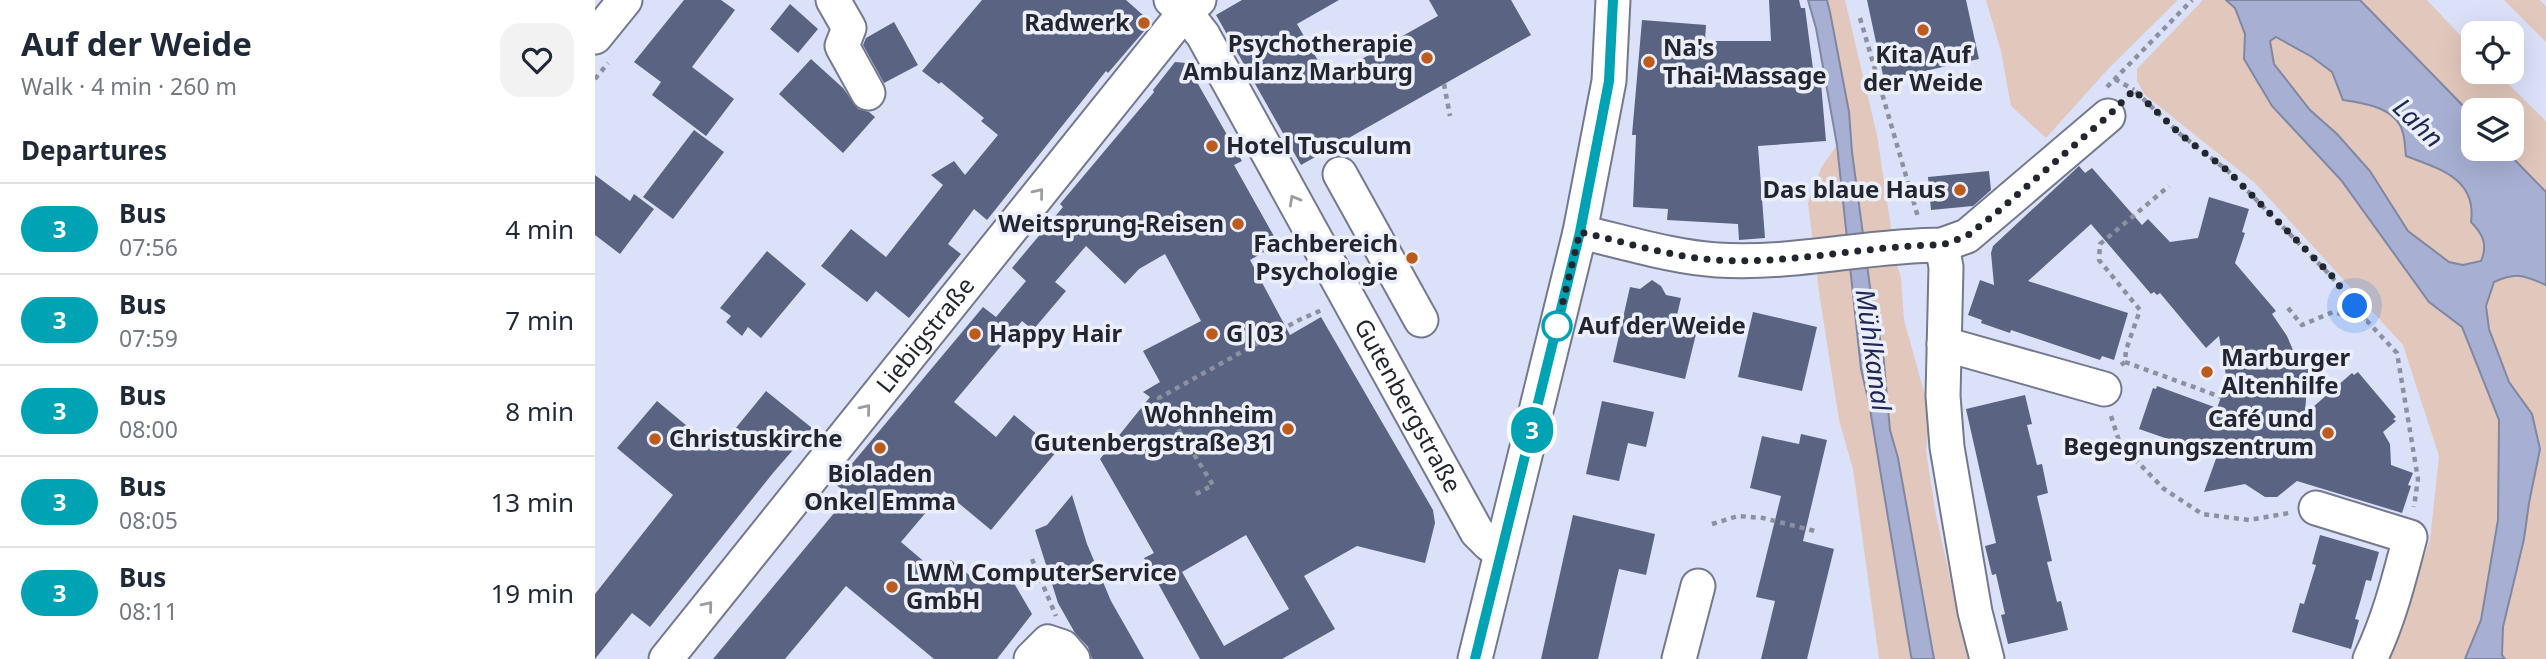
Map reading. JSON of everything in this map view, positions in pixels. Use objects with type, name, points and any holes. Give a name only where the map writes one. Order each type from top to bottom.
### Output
[{"type":"street","points":[[595,37],[625,0]]},
{"type":"street","points":[[833,0],[849,28],[842,46],[868,93]]},
{"type":"street","points":[[1475,659],[1580,232],[1609,81],[1613,0]]},
{"type":"street","name":"Gutenbergstraße","points":[[1185,4],[1477,531],[1501,552]]},
{"type":"street","name":"Liebigstraße","points":[[666,659],[1185,4]]},
{"type":"street","points":[[1580,232],[1675,254],[1717,260],[1924,245],[1967,236],[2108,116]]},
{"type":"street","points":[[1340,174],[1421,320]]},
{"type":"street","points":[[1924,245],[1946,267],[1943,396],[1947,447],[1975,612],[1987,659]]},
{"type":"street","points":[[1944,344],[2104,389]]},
{"type":"street","points":[[2316,508],[2407,549],[2382,633],[2370,659]]},
{"type":"street","points":[[1679,659],[1697,586]]},
{"type":"street","points":[[1031,659],[1048,642],[1068,653]]},
{"type":"path","points":[[2131,62],[2192,0]]},
{"type":"path","points":[[1860,19],[1924,245]]},
{"type":"path","points":[[2115,79],[2134,90],[2180,134],[2228,171],[2332,276],[2367,321],[2397,353],[2418,479],[2407,549]]},
{"type":"path","points":[[1444,84],[1450,116]]},
{"type":"path","points":[[2108,116],[2134,90]]},
{"type":"path","points":[[2169,186],[2100,244],[2099,260],[2140,310],[2126,350],[2125,362],[2103,378],[2120,444],[2164,489],[2201,514],[2249,520],[2316,508]]},
{"type":"path","points":[[1196,494],[1213,485],[1159,398],[1299,320],[1348,297]]},
{"type":"path","points":[[2288,308],[2302,325],[2333,312],[2367,321]]},
{"type":"path","points":[[2125,362],[2221,397]]},
{"type":"path","points":[[1712,524],[1738,516],[1815,531]]},
{"type":"path","points":[[1032,559],[1068,653]]},
{"type":"shaded area","points":[[1827,0],[1845,0],[1877,135],[1896,261],[1901,278],[1904,320],[1930,413],[1926,451],[1936,515],[1968,659],[1934,659],[1898,458],[1890,430],[1883,352],[1872,302],[1849,112]]},
{"type":"shaded area","points":[[1986,0],[2178,0],[2109,68],[2046,138],[2011,106],[2001,51]]},
{"type":"shaded area","points":[[2203,0],[2226,0],[2235,8],[2245,34],[2245,59],[2272,107],[2341,180],[2429,302],[2462,327],[2499,420],[2498,520],[2481,620],[2465,659],[2382,659],[2411,554],[2424,557],[2430,540],[2439,456],[2403,345],[2255,183],[2145,95],[2137,81],[2137,69]]},
{"type":"shaded area","points":[[2360,0],[2427,0],[2461,36],[2461,84],[2508,84],[2523,98],[2461,98],[2461,104]]},
{"type":"shaded area","points":[[2504,0],[2540,0],[2546,6],[2546,42]]},
{"type":"shaded area","points":[[2276,36],[2332,72],[2343,100],[2379,108],[2394,118],[2403,133],[2406,156],[2443,171],[2462,186],[2471,207],[2471,222],[2483,240],[2481,261],[2463,265],[2448,262],[2408,231],[2370,171],[2337,134],[2310,110],[2274,64],[2270,41]]},
{"type":"shaded area","points":[[2524,99],[2546,121],[2546,192],[2516,161],[2524,161]]},
{"type":"shaded area","points":[[1837,145],[1861,369],[1912,659],[1879,659],[1853,469],[1839,420],[1819,292],[1808,203],[1821,168]]},
{"type":"shaded area","points":[[2511,275],[2529,277],[2546,285],[2546,659],[2505,659],[2502,655],[2503,627],[2524,539],[2529,503],[2532,414],[2509,382],[2489,329],[2486,306],[2494,282]]},
{"type":"water","name":"Mühlkanal","points":[[1808,0],[1827,0],[1830,12],[1849,112],[1872,302],[1883,352],[1890,430],[1898,458],[1934,659],[1912,659],[1911,656],[1861,369],[1837,145],[1816,28]]},
{"type":"water","name":"Lahn","points":[[2226,0],[2360,0],[2461,104],[2461,161],[2516,161],[2546,192],[2546,285],[2520,276],[2502,279],[2494,282],[2486,306],[2489,329],[2509,382],[2532,414],[2540,449],[2524,539],[2503,627],[2502,655],[2505,659],[2465,659],[2481,620],[2498,520],[2499,420],[2462,327],[2429,302],[2341,180],[2272,106],[2244,59],[2245,34],[2235,8]],"holes":[[[2276,37],[2312,57],[2332,72],[2343,100],[2379,108],[2394,118],[2403,133],[2406,156],[2443,171],[2462,186],[2468,195],[2471,222],[2483,240],[2481,261],[2463,265],[2449,262],[2408,231],[2370,171],[2337,134],[2310,110],[2274,64],[2270,41]]]},
{"type":"building","points":[[684,0],[721,0],[735,10],[692,67],[734,99],[706,136],[652,95],[661,82],[634,62]]},
{"type":"building","points":[[982,0],[1126,0],[1144,16],[1145,30],[1108,73],[1106,71],[987,220],[974,209],[948,244],[961,254],[909,318],[876,291],[867,302],[821,266],[851,229],[886,257],[943,185],[931,175],[954,161],[965,175],[998,135],[981,121],[984,118],[941,82],[939,84],[922,71]]},
{"type":"building","points":[[1242,0],[1339,0],[1297,24],[1328,78],[1438,16],[1429,0],[1511,0],[1531,35],[1301,165],[1216,15]]},
{"type":"building","points":[[1769,0],[1799,0],[1801,8],[1805,8],[1815,84],[1821,83],[1826,141],[1758,146],[1765,238],[1739,240],[1738,224],[1667,220],[1668,209],[1633,207],[1636,135],[1632,135],[1642,20],[1706,25],[1705,41],[1771,41]]},
{"type":"building","name":"Kita Auf der Weide","points":[[1867,0],[1966,0],[1979,59],[1884,80]]},
{"type":"building","points":[[790,4],[818,29],[798,53],[770,29]]},
{"type":"building","points":[[894,22],[918,65],[884,83],[863,45],[866,38]]},
{"type":"building","points":[[811,59],[843,88],[858,109],[875,117],[843,153],[779,94]]},
{"type":"building","points":[[1175,62],[1186,63],[1242,161],[1234,165],[1275,238],[1261,246],[1264,252],[1250,260],[1290,335],[1321,317],[1433,510],[1435,523],[1425,563],[1357,546],[1304,576],[1335,629],[1282,659],[1200,659],[1144,558],[1154,553],[1100,459],[1150,397],[1143,392],[1160,382],[1143,351],[1201,321],[1165,254],[1139,269],[1125,284],[1086,246],[1055,282],[1066,291],[1033,330],[1022,321],[954,402],[996,437],[1014,415],[1057,451],[991,530],[944,491],[901,542],[934,570],[938,565],[951,560],[980,584],[994,566],[1011,578],[1032,614],[997,659],[934,659],[846,586],[785,659],[713,659],[849,495],[835,484],[983,307],[996,317],[1026,281],[1012,268],[1063,207],[1060,204]],"holes":[[[1246,535],[1289,609],[1224,646],[1182,572]]]},
{"type":"building","points":[[694,130],[724,152],[673,219],[643,197]]},
{"type":"building","points":[[2079,166],[2085,173],[2092,168],[2142,225],[2148,219],[2170,242],[2198,238],[2209,197],[2249,209],[2242,232],[2245,233],[2235,263],[2276,311],[2272,314],[2287,336],[2301,369],[2308,369],[2305,414],[2352,373],[2354,375],[2358,372],[2396,417],[2393,419],[2396,421],[2383,432],[2390,444],[2391,465],[2413,473],[2402,513],[2297,481],[2277,497],[2265,497],[2245,484],[2204,492],[2217,456],[2139,429],[2153,388],[2156,389],[2157,386],[2217,408],[2227,381],[2219,336],[2206,348],[2160,293],[2151,294],[2091,224],[2028,281],[2128,313],[2114,360],[2102,356],[2100,360],[2011,330],[2010,333],[1981,323],[1982,320],[1968,315],[1980,280],[1994,285],[1991,253],[1993,246]]},
{"type":"building","name":"Das blaue Haus","points":[[1989,171],[1991,190],[1973,206],[1931,210],[1928,177]]},
{"type":"building","points":[[595,175],[630,201],[634,194],[654,209],[620,254],[595,235]]},
{"type":"building","points":[[767,251],[806,284],[761,338],[748,327],[742,336],[726,322],[731,316],[720,308]]},
{"type":"building","points":[[1652,280],[1661,286],[1666,295],[1681,298],[1675,324],[1697,330],[1685,379],[1613,362],[1630,287],[1640,289]]},
{"type":"building","points":[[1753,312],[1817,327],[1802,391],[1738,377]]},
{"type":"building","points":[[766,391],[812,428],[650,627],[632,613],[595,659],[595,594],[673,495],[617,448],[657,401],[717,451]]},
{"type":"building","points":[[2025,395],[2032,424],[2027,425],[2037,465],[2042,464],[2048,493],[2037,496],[2052,561],[2047,562],[2057,602],[2061,601],[2068,630],[2008,644],[2001,615],[2005,614],[1996,574],[1992,575],[1985,546],[1996,543],[1966,409]]},
{"type":"building","points":[[1602,401],[1654,412],[1646,447],[1628,443],[1619,481],[1586,474]]},
{"type":"building","points":[[1801,434],[1827,440],[1803,541],[1834,549],[1807,659],[1761,659],[1775,601],[1756,597],[1781,496],[1750,488],[1762,436],[1799,444]]},
{"type":"building","points":[[1072,495],[1087,544],[1111,601],[1144,659],[1092,659],[1088,647],[1075,633],[1058,603],[1035,530],[1047,525]]},
{"type":"building","points":[[1573,515],[1655,534],[1646,575],[1619,569],[1598,659],[1541,659]]},
{"type":"building","points":[[2320,535],[2379,552],[2371,581],[2366,580],[2355,619],[2359,620],[2351,649],[2292,632],[2300,603],[2304,604],[2316,565],[2312,564]]},
{"type":"bus line","name":"3","points":[[1475,659],[1580,232],[1596,156],[1609,81],[1613,0]]},
{"type":"place","name":"Radwerk","points":[[1144,23]]},
{"type":"place","name":"Kita Auf der Weide","points":[[1923,30]]},
{"type":"place","name":"Psychotherapie Ambulanz Marburg","points":[[1427,58]]},
{"type":"place","name":"Na's Thai-Massage","points":[[1649,62]]},
{"type":"place","name":"Hotel Tusculum","points":[[1212,146]]},
{"type":"place","name":"Das blaue Haus","points":[[1960,190]]},
{"type":"place","name":"Weitsprung-Reisen","points":[[1238,224]]},
{"type":"place","name":"Fachbereich Psychologie","points":[[1412,258]]},
{"type":"place","name":"Auf der Weide","points":[[1557,326]]},
{"type":"place","name":"Happy Hair","points":[[975,334]]},
{"type":"place","name":"G|03","points":[[1212,334]]},
{"type":"place","name":"Marburger Altenhilfe","points":[[2207,372]]},
{"type":"place","name":"Wohnheim Gutenbergstraße 31","points":[[1288,429]]},
{"type":"place","name":"Café und Begegnungszentrum","points":[[2328,433]]},
{"type":"place","name":"Christuskirche","points":[[655,439]]},
{"type":"place","name":"Bioladen Onkel Emma","points":[[880,448]]},
{"type":"place","name":"LWM ComputerService GmbH","points":[[892,587]]},
{"type":"route","points":[[1557,326],[1580,232],[1675,254],[1717,260],[1942,245],[1967,236],[1995,214],[2134,90],[2180,134],[2228,171],[2332,276],[2355,306]]}]
